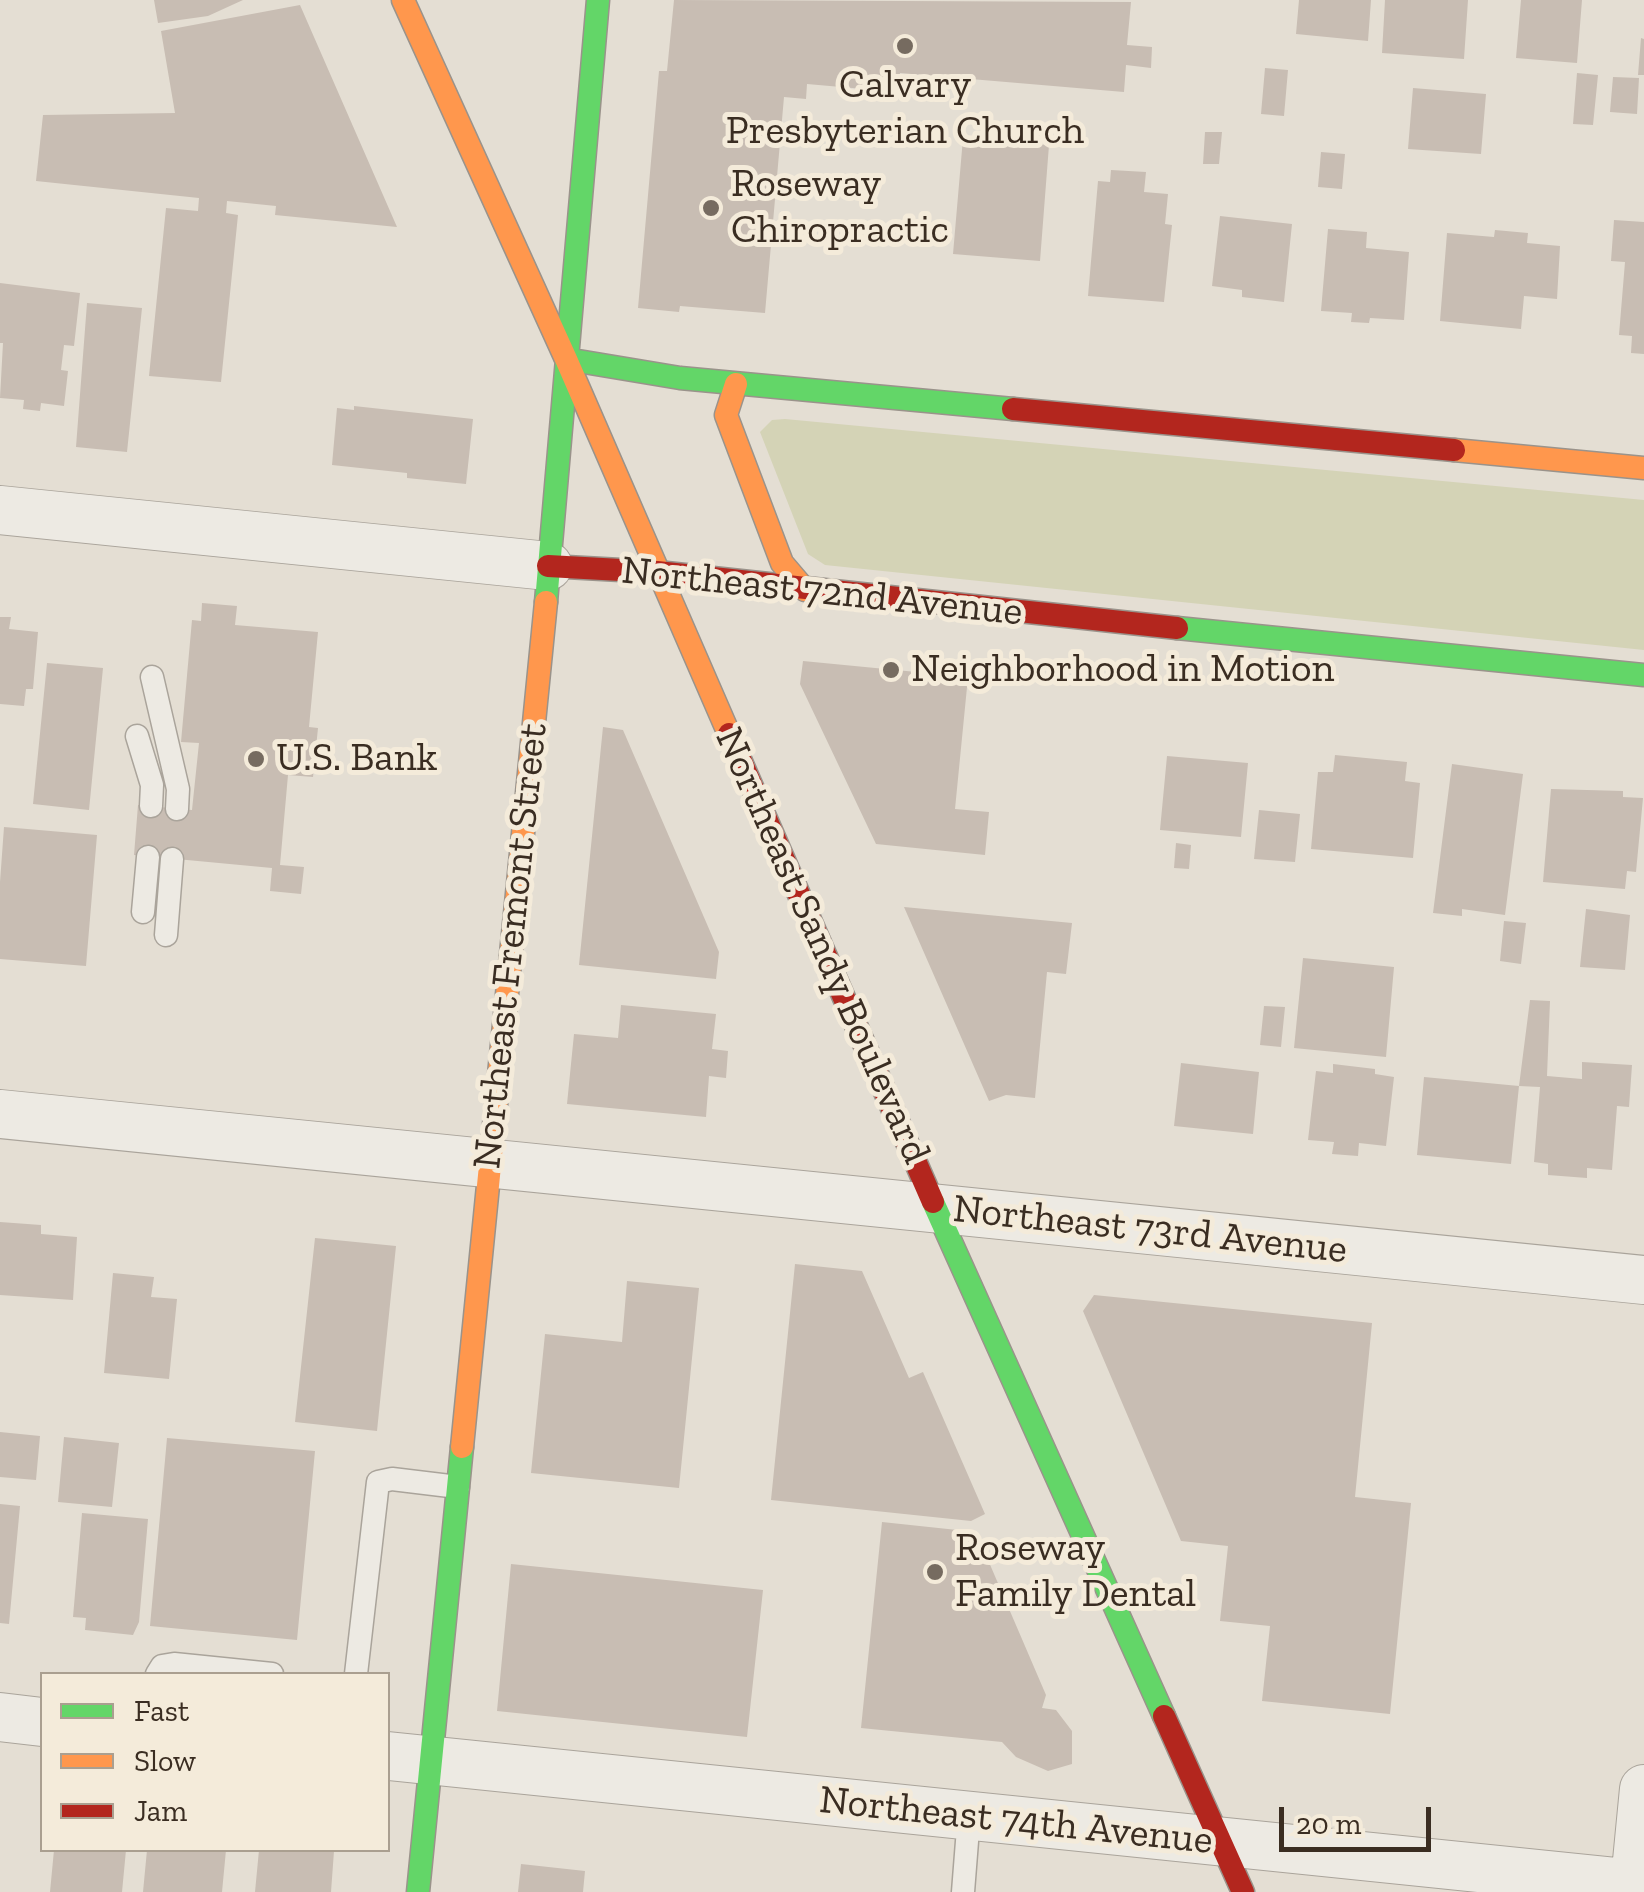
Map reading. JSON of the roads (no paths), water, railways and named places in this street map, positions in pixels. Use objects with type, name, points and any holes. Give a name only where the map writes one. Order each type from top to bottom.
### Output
[{"type":"street","name":"Northeast Sandy Boulevard","points":[[403,0],[566,359],[936,1208],[1242,1892]]},
{"type":"street","name":"Northeast Fremont Street","points":[[418,1892],[409,1758],[458,1487],[542,646],[598,0]]},
{"type":"street","points":[[566,359],[659,376],[736,384],[1644,468]]},
{"type":"street","points":[[736,384],[726,415],[782,563],[805,590]]},
{"type":"street","name":"Northeast 72nd Avenue","points":[[0,510],[548,566],[658,572],[1644,675]]},
{"type":"street","name":"Northeast 73rd Avenue","points":[[0,1114],[1644,1280]]},
{"type":"street","points":[[0,1717],[40,1722]]},
{"type":"street","name":"Northeast 74th Avenue","points":[[409,1758],[1637,1887]]},
{"type":"street","points":[[1637,1887],[1644,1789]]},
{"type":"lane","points":[[152,677],[178,789],[177,808]]},
{"type":"lane","points":[[137,736],[152,785],[152,806]]},
{"type":"lane","points":[[143,912],[148,857]]},
{"type":"lane","points":[[166,934],[172,859]]},
{"type":"lane","points":[[356,1672],[378,1482],[392,1479],[458,1487]]},
{"type":"lane","points":[[158,1672],[162,1666],[174,1664],[252,1672]]},
{"type":"lane","points":[[963,1892],[969,1816]]},
{"type":"place","name":"Calvary Presbyterian Church","points":[[905,46]]},
{"type":"place","name":"Roseway Chiropractic","points":[[711,208]]},
{"type":"place","name":"Neighborhood in Motion","points":[[891,670]]},
{"type":"place","name":"U.S. Bank","points":[[256,759]]},
{"type":"place","name":"Roseway Family Dental","points":[[935,1572]]}]
